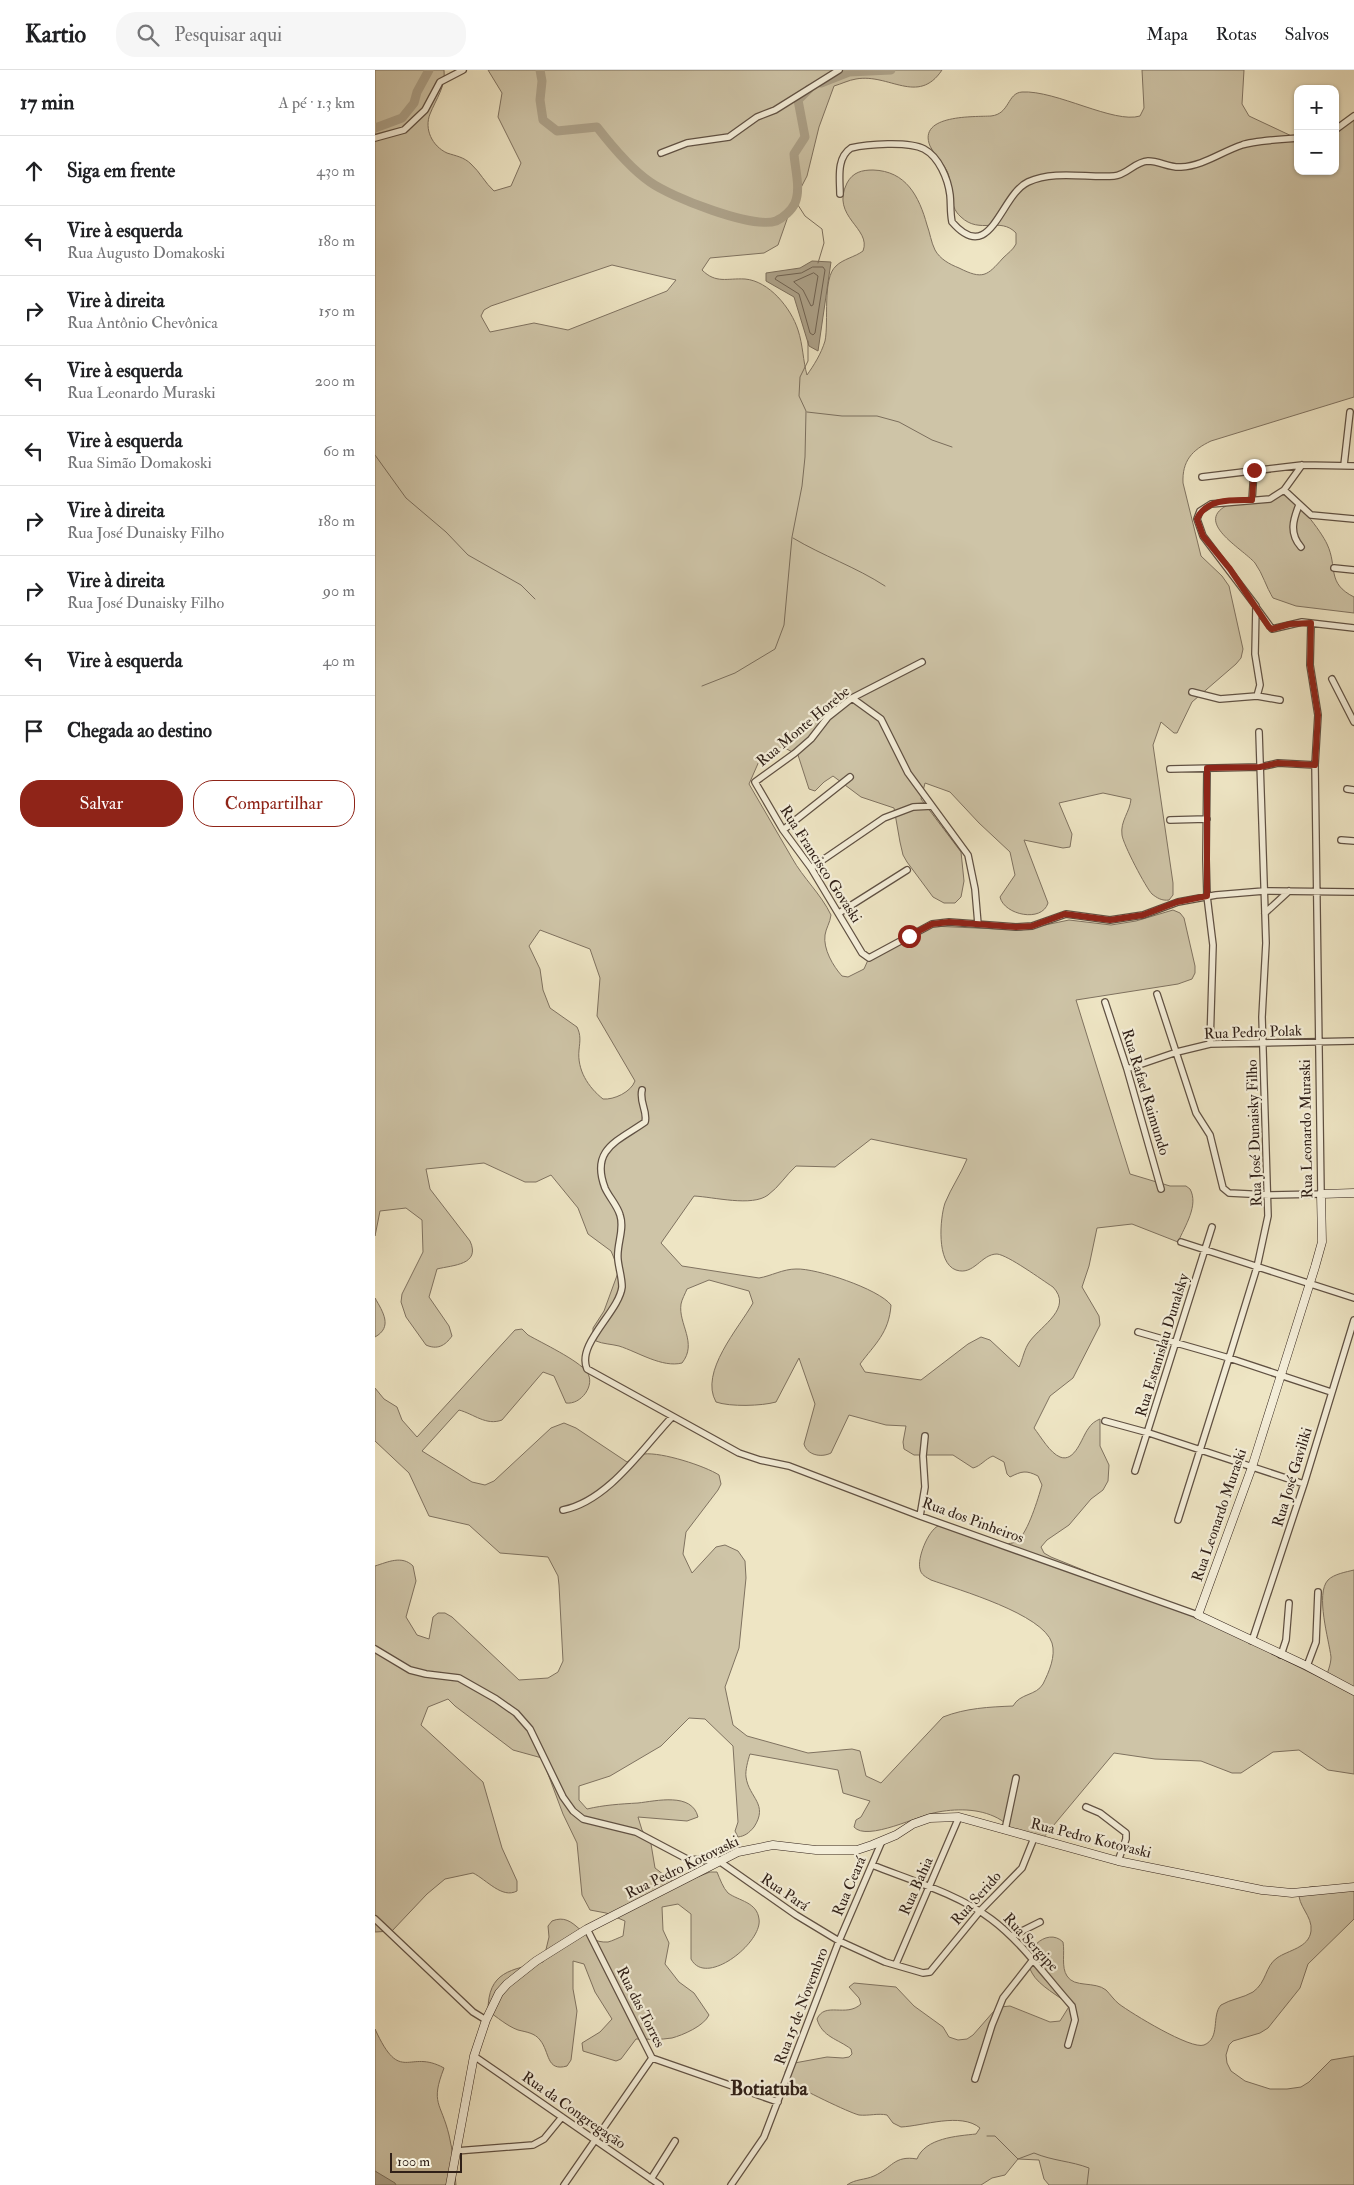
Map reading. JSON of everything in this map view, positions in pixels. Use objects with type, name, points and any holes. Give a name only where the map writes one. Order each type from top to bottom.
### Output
[{"type":"street","points":[[375,138],[404,130],[425,110],[440,82],[463,70]]},
{"type":"street","points":[[661,153],[687,143],[729,137],[757,117],[775,110],[839,70]]},
{"type":"street","points":[[1339,127],[1354,116]]},
{"type":"street","points":[[840,194],[840,168],[843,158],[851,148],[898,145],[923,148],[935,157],[943,173],[950,194],[952,222],[964,232],[974,236],[983,235],[994,226],[1016,191],[1027,182],[1046,177],[1078,174],[1115,176],[1137,163],[1148,161],[1159,162],[1167,166],[1182,167],[1201,164],[1244,145],[1294,139]]},
{"type":"street","points":[[1342,411],[1352,412],[1344,465]]},
{"type":"street","points":[[1301,465],[1284,490],[1265,501],[1252,500],[1211,504],[1201,511],[1197,519],[1203,536],[1272,629],[1290,624],[1311,623],[1354,628]]},
{"type":"street","points":[[1202,477],[1301,465],[1354,466]]},
{"type":"street","points":[[1252,500],[1254,470]]},
{"type":"street","points":[[1284,490],[1311,515],[1354,519]]},
{"type":"street","points":[[1299,505],[1292,526],[1295,540],[1301,547]]},
{"type":"street","points":[[1334,568],[1354,570]]},
{"type":"street","points":[[1256,606],[1255,654],[1260,685],[1257,696]]},
{"type":"street","name":"Rua Leonardo Muraski","points":[[1198,1615],[1251,1467],[1322,1242],[1315,765],[1318,715],[1310,665],[1311,623]]},
{"type":"street","name":"Rua Monte Horebe","points":[[755,782],[795,753],[811,739],[828,717],[852,698],[922,662]]},
{"type":"street","points":[[1332,680],[1354,722]]},
{"type":"street","points":[[1192,692],[1220,699],[1257,696],[1280,700]]},
{"type":"street","points":[[852,698],[881,719],[908,773],[968,855],[975,889],[978,924],[1016,927],[1032,926],[1065,914],[1110,920],[1143,915],[1177,902],[1207,896],[1264,891],[1354,892]]},
{"type":"street","name":"Rua José Dunaisky Filho","points":[[1178,1520],[1257,1267],[1268,1216],[1269,1195],[1262,1017],[1266,943],[1259,732]]},
{"type":"street","points":[[1170,769],[1260,767],[1278,763],[1315,765]]},
{"type":"street","points":[[1207,768],[1207,896],[1213,945],[1210,1044]]},
{"type":"street","points":[[783,830],[850,777]]},
{"type":"street","name":"Rua Francisco Govaski","points":[[755,782],[783,830],[811,868],[862,953],[869,958],[932,924],[949,922],[978,924]]},
{"type":"street","points":[[811,868],[884,818],[913,807],[932,806]]},
{"type":"street","points":[[1170,820],[1207,819]]},
{"type":"street","points":[[1341,840],[1354,841]]},
{"type":"street","points":[[839,913],[907,870]]},
{"type":"street","points":[[1265,913],[1289,891]]},
{"type":"street","points":[[1157,994],[1196,1113],[1210,1135],[1223,1188],[1229,1193],[1269,1195],[1354,1193]]},
{"type":"street","name":"Rua Rafael Raimundo","points":[[1105,1002],[1127,1069],[1161,1188]]},
{"type":"street","name":"Rua Pedro Polak","points":[[1127,1069],[1177,1052],[1210,1044],[1354,1041]]},
{"type":"street","name":"Rua dos Pinheiros","points":[[642,1090],[640,1096],[647,1117],[645,1122],[608,1148],[602,1155],[600,1167],[605,1188],[620,1214],[622,1226],[618,1260],[622,1287],[618,1300],[601,1323],[586,1353],[584,1362],[587,1369],[739,1453],[789,1466],[920,1516],[1198,1615],[1307,1666],[1354,1691]]},
{"type":"street","name":"Rua Estanislau Dunalsky","points":[[1135,1471],[1149,1433],[1212,1226]]},
{"type":"street","points":[[1181,1242],[1354,1298]]},
{"type":"street","name":"Rua José Gaviliki","points":[[1251,1641],[1304,1484],[1354,1320]]},
{"type":"street","points":[[1138,1332],[1229,1358],[1331,1392]]},
{"type":"street","points":[[563,1510],[586,1502],[616,1479],[672,1417]]},
{"type":"street","points":[[1105,1421],[1149,1433],[1304,1484]]},
{"type":"street","points":[[920,1516],[925,1488],[923,1456],[925,1436]]},
{"type":"street","points":[[1307,1666],[1316,1642],[1318,1592]]},
{"type":"street","points":[[1281,1655],[1286,1640],[1289,1603]]},
{"type":"street","points":[[375,1650],[410,1670],[459,1678],[496,1699],[515,1713],[530,1729],[563,1797],[573,1811],[583,1818],[636,1832],[687,1860],[719,1862]]},
{"type":"street","points":[[1005,1830],[1016,1778]]},
{"type":"street","points":[[1086,1807],[1100,1813],[1126,1832],[1127,1838],[1118,1861]]},
{"type":"street","name":"Rua Pedro Kotovaski","points":[[450,2185],[474,2056],[486,2020],[499,1993],[507,1984],[544,1956],[587,1929],[739,1852],[773,1845],[816,1850],[857,1850],[882,1841],[913,1824],[930,1818],[959,1817],[1118,1861],[1282,1892],[1292,1893],[1354,1887]]},
{"type":"street","name":"Rua Bahia","points":[[896,1964],[959,1817]]},
{"type":"street","name":"Rua Serido","points":[[896,1964],[923,1973],[930,1972],[980,1911],[1022,1868],[1034,1838]]},
{"type":"street","name":"Rua Ceará","points":[[839,1941],[882,1841]]},
{"type":"street","name":"Rua Pará","points":[[719,1862],[796,1915],[839,1941]]},
{"type":"street","name":"Rua Sergipe","points":[[872,1865],[930,1887],[980,1911],[1011,1936],[1072,2006],[1075,2020],[1068,2046]]},
{"type":"street","points":[[375,1919],[473,2012],[486,2020]]},
{"type":"street","points":[[1011,1936],[1039,1922]]},
{"type":"street","name":"Rua das Torres","points":[[587,1929],[652,2058],[777,2102]]},
{"type":"street","points":[[839,1941],[885,1962],[896,1964]]},
{"type":"street","name":"Rua 15 de Novembro","points":[[731,2185],[764,2137],[839,1941]]},
{"type":"street","points":[[975,2078],[1003,1998],[1032,1961]]},
{"type":"street","name":"Rua da Congregação","points":[[474,2056],[660,2185]]},
{"type":"street","points":[[564,2185],[652,2058]]},
{"type":"street","points":[[456,2152],[507,2148],[539,2143],[544,2140],[562,2117]]},
{"type":"street","points":[[651,2178],[675,2141]]},
{"type":"shaded area","points":[[375,70],[444,70],[442,87],[428,120],[433,142],[447,153],[463,158],[468,162],[494,191],[511,186],[521,163],[498,117],[502,93],[488,70],[942,70],[933,80],[923,86],[902,86],[868,78],[834,86],[819,127],[807,176],[792,205],[778,245],[764,253],[710,258],[702,270],[717,279],[745,279],[754,281],[778,297],[790,313],[798,330],[807,375],[825,341],[827,290],[832,272],[836,266],[863,251],[862,235],[847,213],[844,205],[843,195],[847,183],[855,174],[869,170],[884,171],[902,180],[920,204],[932,244],[937,253],[948,263],[967,272],[979,275],[988,272],[1016,244],[1016,233],[1010,228],[997,225],[975,225],[961,217],[957,212],[952,201],[947,171],[930,146],[928,136],[932,128],[939,123],[961,117],[997,114],[1002,112],[1013,96],[1022,92],[1051,96],[1115,115],[1140,116],[1144,108],[1142,70],[1244,70],[1242,104],[1249,116],[1294,137],[1294,175],[1339,175],[1339,130],[1354,119],[1354,397],[1211,441],[1198,448],[1189,457],[1184,468],[1183,483],[1201,556],[1222,576],[1229,586],[1243,649],[1241,658],[1236,664],[1192,702],[1177,733],[1174,733],[1161,722],[1153,745],[1173,883],[1173,895],[1169,900],[1158,898],[1152,894],[1135,866],[1123,840],[1122,825],[1131,799],[1103,793],[1059,803],[1072,834],[1070,847],[1063,848],[1024,840],[1048,903],[1039,913],[1031,915],[1015,912],[1008,908],[1000,897],[1015,875],[1010,852],[950,792],[925,783],[921,799],[961,852],[964,881],[961,897],[955,903],[944,903],[933,897],[903,855],[894,808],[861,797],[833,776],[815,791],[809,789],[798,755],[783,747],[760,759],[749,784],[796,865],[831,915],[825,935],[826,946],[832,962],[842,976],[848,977],[864,969],[868,960],[931,926],[1021,930],[1069,920],[1111,925],[1136,921],[1173,910],[1180,913],[1184,918],[1195,966],[1195,973],[1192,979],[1178,984],[1076,1000],[1130,1174],[1170,1186],[1186,1186],[1190,1189],[1193,1202],[1190,1216],[1178,1242],[1132,1224],[1097,1228],[1089,1266],[1082,1287],[1099,1316],[1100,1325],[1073,1378],[1050,1396],[1034,1428],[1056,1455],[1065,1458],[1074,1453],[1089,1427],[1100,1419],[1100,1446],[1109,1465],[1108,1481],[1103,1490],[1091,1499],[1069,1525],[1047,1540],[1041,1547],[1044,1553],[1051,1557],[1194,1615],[1325,1680],[1331,1657],[1324,1617],[1324,1587],[1333,1576],[1354,1570],[1354,1774],[1328,1770],[1299,1750],[1273,1752],[1241,1773],[1232,1773],[1201,1761],[1155,1759],[1114,1753],[1043,1838],[1020,1834],[994,1816],[963,1810],[938,1812],[881,1830],[861,1831],[854,1827],[856,1820],[861,1817],[870,1801],[843,1793],[838,1770],[750,1754],[746,1777],[759,1807],[758,1819],[749,1833],[738,1837],[735,1831],[738,1822],[733,1746],[705,1719],[689,1718],[661,1746],[610,1776],[579,1786],[579,1800],[587,1809],[663,1800],[681,1801],[689,1804],[698,1817],[687,1821],[638,1817],[642,1830],[651,1844],[655,1868],[677,1885],[710,1872],[717,1872],[728,1893],[751,1905],[758,1913],[758,1929],[752,1939],[732,1959],[709,1968],[698,1967],[691,1959],[691,1914],[678,1904],[662,1907],[663,1930],[669,1943],[665,1964],[679,1982],[694,1993],[709,2015],[703,2023],[677,2037],[636,2039],[621,2059],[616,2061],[583,2051],[582,2043],[600,2032],[612,2019],[595,1992],[584,1964],[573,1961],[573,1989],[577,2011],[571,2060],[567,2066],[555,2066],[549,2060],[543,2045],[536,2036],[510,2026],[488,2011],[492,1988],[497,1980],[512,1970],[543,1962],[549,1937],[548,1926],[552,1921],[567,1920],[591,1938],[608,1942],[623,1936],[625,1921],[606,1913],[590,1910],[582,1895],[577,1843],[563,1814],[542,1758],[513,1750],[448,1699],[428,1707],[421,1725],[483,1782],[502,1848],[517,1881],[517,1891],[506,1893],[500,1891],[473,1873],[445,1879],[427,1894],[392,1931],[375,1932],[375,1566],[400,1560],[413,1566],[416,1581],[406,1617],[417,1635],[429,1639],[433,1617],[438,1613],[445,1613],[452,1617],[519,1680],[548,1678],[558,1672],[563,1661],[558,1576],[548,1557],[500,1553],[469,1525],[429,1516],[409,1473],[375,1441],[375,1388],[384,1399],[397,1407],[402,1420],[417,1437],[515,1330],[522,1329],[528,1335],[582,1367],[587,1372],[590,1383],[585,1393],[577,1401],[566,1403],[554,1376],[543,1372],[502,1420],[485,1421],[459,1410],[422,1451],[472,1482],[485,1485],[494,1481],[551,1428],[564,1423],[576,1428],[627,1462],[644,1454],[661,1455],[694,1464],[719,1475],[721,1484],[718,1490],[686,1532],[683,1554],[692,1573],[716,1547],[725,1545],[738,1551],[745,1561],[746,1578],[739,1648],[725,1687],[733,1725],[747,1736],[808,1753],[852,1749],[860,1751],[866,1776],[881,1783],[943,1717],[969,1710],[1013,1706],[1020,1699],[1036,1691],[1043,1684],[1050,1669],[1053,1653],[1052,1643],[1045,1632],[1033,1622],[999,1604],[931,1580],[921,1573],[920,1569],[920,1558],[927,1539],[938,1526],[1003,1543],[1016,1541],[1022,1536],[1029,1523],[1042,1485],[1038,1476],[1027,1472],[1021,1472],[1010,1477],[1007,1474],[1004,1462],[993,1456],[973,1468],[953,1455],[914,1455],[904,1449],[903,1442],[906,1426],[886,1425],[849,1415],[831,1453],[815,1455],[811,1453],[804,1444],[815,1404],[799,1358],[776,1402],[729,1405],[716,1402],[712,1390],[713,1377],[723,1351],[753,1303],[749,1291],[709,1280],[687,1289],[681,1302],[682,1319],[688,1341],[686,1356],[682,1363],[666,1363],[650,1359],[619,1346],[596,1341],[593,1335],[593,1328],[604,1311],[619,1270],[611,1251],[588,1234],[578,1208],[551,1175],[536,1182],[525,1182],[484,1163],[426,1169],[430,1189],[470,1241],[472,1255],[469,1259],[457,1265],[437,1269],[429,1297],[449,1326],[452,1336],[441,1346],[426,1345],[406,1317],[401,1302],[402,1294],[423,1252],[422,1220],[406,1208],[380,1211],[375,1236]],"holes":[[[612,265],[676,280],[667,291],[568,330],[534,323],[490,332],[481,316],[484,310],[491,306]],[[540,930],[590,949],[600,978],[597,1016],[635,1081],[626,1092],[612,1098],[603,1099],[585,1078],[580,1064],[580,1038],[577,1027],[550,1008],[543,990],[540,969],[529,946]],[[871,1139],[967,1159],[947,1197],[943,1210],[941,1229],[942,1250],[950,1266],[956,1270],[968,1270],[986,1257],[997,1254],[1002,1255],[1053,1287],[1060,1302],[1058,1309],[1030,1341],[1019,1367],[990,1340],[981,1337],[968,1344],[921,1380],[865,1372],[860,1364],[880,1338],[890,1315],[891,1305],[874,1292],[832,1276],[805,1270],[786,1270],[759,1278],[682,1266],[661,1243],[694,1196],[743,1201],[761,1199],[776,1188],[796,1166],[835,1167]]]},
{"type":"shaded area","points":[[1283,495],[1301,508],[1324,538],[1330,552],[1336,580],[1345,592],[1354,597],[1354,613],[1296,606],[1273,598],[1255,563],[1231,542],[1217,526],[1216,518],[1219,511],[1230,504]]},
{"type":"shaded area","points":[[375,1298],[385,1319],[385,1324],[384,1329],[375,1337]]},
{"type":"shaded area","points":[[1354,1886],[1354,1919],[1308,1964],[1300,1988],[1268,2028],[1260,2033],[1233,2041],[1229,2045],[1226,2055],[1231,2071],[1245,2081],[1270,2089],[1301,2087],[1309,2082],[1331,2060],[1354,2056],[1354,2185],[1049,2185],[1044,2179],[1039,2160],[1018,2159],[1005,2175],[992,2178],[981,2185],[847,2185],[874,2176],[903,2159],[917,2159],[921,2152],[934,2142],[951,2137],[976,2134],[980,2128],[972,2123],[952,2120],[901,2127],[893,2123],[887,2115],[859,2115],[813,2095],[790,2081],[785,2073],[789,2064],[827,2057],[843,2058],[849,2057],[852,2054],[851,2049],[823,2030],[817,2019],[825,2011],[849,2010],[861,2004],[859,1998],[849,1987],[854,1983],[896,1987],[914,2006],[943,2027],[949,2037],[958,2040],[967,2039],[973,2035],[994,2011],[1000,2007],[1010,2006],[1050,2022],[1060,2021],[1070,2005],[1039,1982],[1029,1965],[1029,1957],[1032,1950],[1043,1939],[1050,1937],[1057,1938],[1063,1942],[1064,1968],[1070,1980],[1101,1987],[1119,2004],[1148,2022],[1187,2042],[1204,2045],[1212,2037],[1218,2010],[1221,2005],[1253,1992],[1261,1984],[1273,1961],[1302,1945],[1309,1937],[1311,1931],[1310,1921],[1300,1901],[1299,1891],[1310,1887]]},
{"type":"shaded area","points":[[375,2029],[384,2046],[399,2061],[422,2061],[444,2068],[437,2096],[450,2141],[456,2185],[392,2185],[375,2171]]},
{"type":"water","points":[[812,261],[831,262],[818,351],[809,346],[794,297],[766,281],[766,273],[800,268]]},
{"type":"water","points":[[375,2171],[395,2183],[396,2185],[375,2185]]},
{"type":"waterway","points":[[375,128],[402,118],[414,103],[417,92],[429,70]]},
{"type":"waterway","points":[[540,70],[542,81],[540,100],[543,120],[557,131],[597,127],[629,164],[643,177],[660,188],[675,196],[712,210],[731,216],[765,222],[776,221],[782,218],[790,211],[797,197],[798,185],[794,154],[805,137],[798,100],[809,89]]},
{"type":"waterway","points":[[821,83],[849,72],[891,70]]},
{"type":"waterway","points":[[796,202],[805,216],[822,229],[824,243],[818,263]]},
{"type":"waterway","points":[[702,686],[735,673],[775,649],[784,625],[792,537],[802,486],[805,457],[806,411],[799,396],[800,377],[808,361],[808,341]]},
{"type":"waterway","points":[[807,412],[842,416],[877,416],[899,422],[932,440],[952,447]]},
{"type":"waterway","points":[[375,455],[406,498],[446,532],[468,555],[521,585],[535,599]]},
{"type":"waterway","points":[[793,538],[885,586]]},
{"type":"waterway","points":[[987,2136],[995,2136],[1018,2159],[1034,2153],[1089,2168],[1087,2185]]},
{"type":"district","name":"Botiatuba","points":[[769,2088]]},
{"type":"route","points":[[909,936],[932,924],[949,922],[1016,927],[1032,926],[1065,914],[1110,920],[1143,915],[1177,902],[1207,896],[1207,768],[1260,767],[1278,763],[1315,765],[1318,715],[1310,665],[1311,623],[1302,622],[1272,629],[1269,627],[1230,569],[1203,536],[1197,519],[1201,511],[1211,504],[1235,500],[1252,500],[1254,470]]}]
